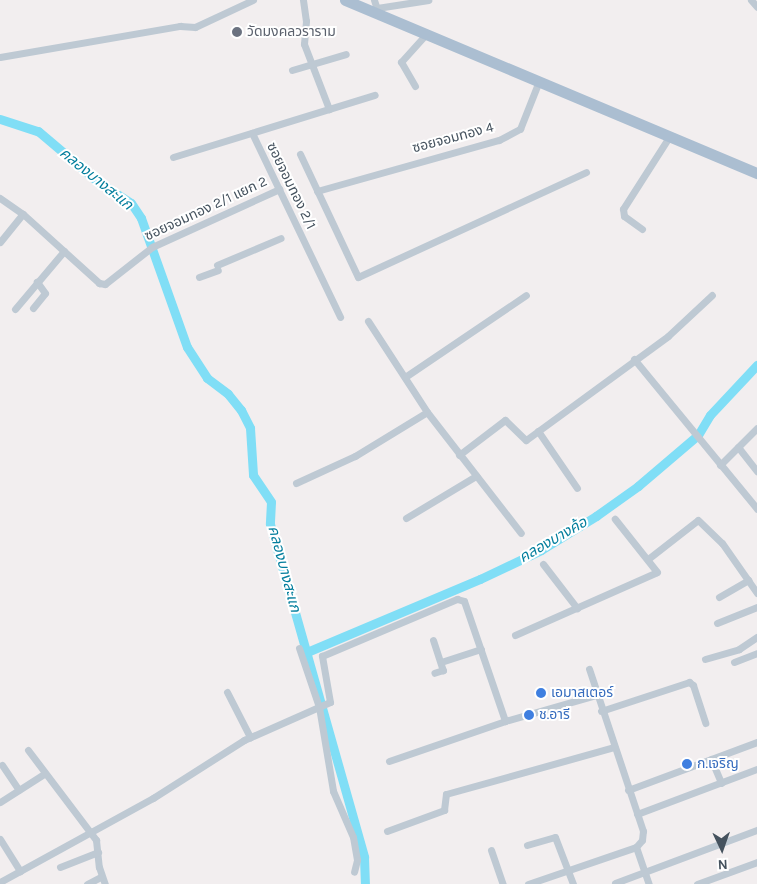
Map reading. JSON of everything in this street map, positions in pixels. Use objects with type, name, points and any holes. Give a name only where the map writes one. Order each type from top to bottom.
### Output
[{"type":"main road","points":[[345,0],[378,11],[426,34],[757,173]]},
{"type":"street","points":[[0,57],[180,26],[196,27],[253,0]]},
{"type":"street","points":[[304,0],[306,21],[304,44],[329,109]]},
{"type":"street","points":[[374,0],[378,11],[428,0]]},
{"type":"street","points":[[751,0],[757,7]]},
{"type":"street","points":[[415,86],[401,62],[426,34]]},
{"type":"street","points":[[292,70],[346,54]]},
{"type":"street","name":"ซอยจอมทอง 4","points":[[317,191],[343,181],[499,140],[520,129],[539,81]]},
{"type":"street","name":"ซอยจอมทอง 2/1","points":[[340,317],[252,133],[375,95]]},
{"type":"street","points":[[173,158],[252,133]]},
{"type":"street","points":[[642,229],[624,216],[624,209],[670,137]]},
{"type":"street","points":[[300,154],[356,276],[361,277],[586,172]]},
{"type":"street","name":"ซอยจอมทอง 2/1 แยก 2","points":[[64,251],[105,284],[143,252],[152,247],[279,189]]},
{"type":"street","points":[[0,198],[23,214],[64,251],[14,309]]},
{"type":"street","points":[[0,242],[23,214]]},
{"type":"street","points":[[199,277],[281,238]]},
{"type":"street","points":[[33,308],[45,293],[37,282]]},
{"type":"street","points":[[404,377],[526,295]]},
{"type":"street","points":[[458,455],[505,420],[524,440],[668,336],[712,295]]},
{"type":"street","points":[[368,321],[427,412],[458,455],[521,533]]},
{"type":"street","points":[[634,359],[694,435],[757,509]]},
{"type":"street","points":[[296,484],[355,456],[427,412]]},
{"type":"street","points":[[720,465],[757,428]]},
{"type":"street","points":[[538,431],[577,488]]},
{"type":"street","points":[[738,447],[757,471]]},
{"type":"street","points":[[406,518],[476,476]]},
{"type":"street","points":[[515,635],[657,572],[615,519]]},
{"type":"street","points":[[648,559],[698,520],[718,538],[757,594]]},
{"type":"street","points":[[543,564],[577,608]]},
{"type":"street","points":[[719,597],[749,580]]},
{"type":"street","points":[[0,882],[90,830],[153,798],[250,737],[330,702],[322,656],[457,599],[464,600],[505,720]]},
{"type":"street","points":[[717,623],[757,608]]},
{"type":"street","points":[[705,659],[739,649],[757,638]]},
{"type":"street","points":[[433,640],[443,671],[434,673]]},
{"type":"street","points":[[299,648],[320,707],[333,791],[353,837],[357,860],[354,872]]},
{"type":"street","points":[[441,662],[481,649]]},
{"type":"street","points":[[734,662],[757,653]]},
{"type":"street","points":[[528,884],[636,846],[642,840],[643,832],[596,696],[589,669]]},
{"type":"street","points":[[601,711],[689,682],[693,684],[705,723]]},
{"type":"street","points":[[227,692],[250,737]]},
{"type":"street","points":[[389,761],[505,720],[596,696]]},
{"type":"street","points":[[628,790],[757,742]]},
{"type":"street","points":[[387,831],[444,810],[446,794],[614,747]]},
{"type":"street","points":[[28,750],[44,774],[90,830],[98,852],[103,881],[87,884]]},
{"type":"street","points":[[711,759],[722,783]]},
{"type":"street","points":[[2,765],[19,790]]},
{"type":"street","points":[[637,814],[757,770]]},
{"type":"street","points":[[0,802],[44,774]]},
{"type":"street","points":[[615,883],[757,830]]},
{"type":"street","points":[[527,845],[555,837],[573,884]]},
{"type":"street","points":[[0,840],[20,871]]},
{"type":"street","points":[[636,846],[649,884]]},
{"type":"street","points":[[490,850],[503,884]]},
{"type":"street","points":[[60,868],[98,852]]},
{"type":"street","points":[[697,884],[757,862]]},
{"type":"waterway","name":"คลองบางสะแก","points":[[0,119],[38,131],[97,181],[131,203],[141,218],[187,347],[207,378],[228,394],[241,410],[250,428],[253,475],[271,502],[270,524],[364,857],[365,884]]},
{"type":"waterway","name":"คลองบางค้อ","points":[[307,652],[480,579],[541,550],[596,516],[638,486],[698,435],[710,415],[757,365]]},
{"type":"place","name":"วัดมงคลวราราม","points":[[237,32]]},
{"type":"place","name":"เอมาสเตอร์","points":[[541,693]]},
{"type":"place","name":"ช.อารี","points":[[529,715]]},
{"type":"place","name":"ก.เจริญ","points":[[687,764]]}]
